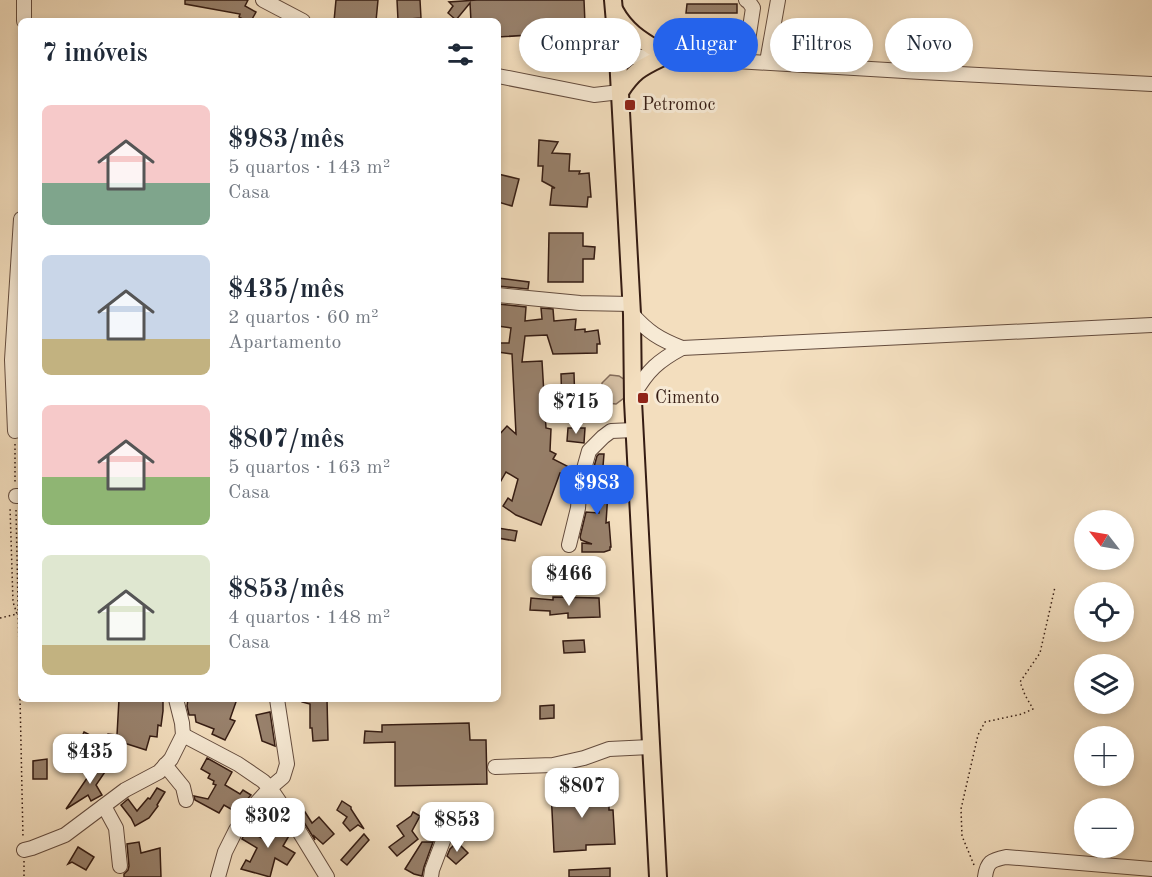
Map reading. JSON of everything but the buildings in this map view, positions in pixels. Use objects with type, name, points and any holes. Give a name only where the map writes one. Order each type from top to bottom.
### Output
[{"type":"main road","points":[[614,4],[622,23],[653,48]]},
{"type":"main road","points":[[620,92],[630,77],[642,66],[653,62]]},
{"type":"main road","points":[[619,72],[631,309],[634,430],[658,877]]},
{"type":"street","points":[[24,0],[24,18]]},
{"type":"street","points":[[263,0],[297,18]]},
{"type":"street","points":[[746,0],[753,8],[752,18]]},
{"type":"street","points":[[767,62],[778,0]]},
{"type":"street","points":[[758,61],[1152,84]]},
{"type":"street","points":[[501,77],[594,95],[620,92]]},
{"type":"street","points":[[15,431],[17,385],[12,360],[18,278]]},
{"type":"street","points":[[501,296],[631,309],[642,326],[652,334],[682,348],[1152,325]]},
{"type":"street","points":[[634,394],[650,370],[662,359],[682,348]]},
{"type":"street","points":[[569,545],[578,508],[580,483],[590,451],[611,430],[634,430]]},
{"type":"street","points":[[24,850],[65,835],[125,790],[159,772],[171,759],[183,735],[177,702]]},
{"type":"street","points":[[218,877],[225,852],[250,810],[283,777],[287,764],[277,702]]},
{"type":"street","points":[[183,735],[238,764],[263,781],[294,823],[327,877]]},
{"type":"street","points":[[495,767],[553,765],[609,749],[650,747]]},
{"type":"street","points":[[165,765],[183,788],[186,800]]},
{"type":"street","points":[[104,806],[116,828],[120,866]]},
{"type":"street","points":[[431,877],[443,841],[446,823]]},
{"type":"street","points":[[983,874],[994,859],[1006,857],[1152,869]]},
{"type":"path","points":[[15,431],[18,648]]},
{"type":"path","points":[[16,497],[13,602],[17,614]]},
{"type":"path","points":[[983,874],[972,864],[962,836],[961,809],[978,735],[985,722],[1034,709],[1020,682],[1040,653],[1055,587]]},
{"type":"path","points":[[0,618],[17,614]]},
{"type":"path","points":[[20,702],[24,877]]},
{"type":"shaded area","points":[[610,375],[619,376],[625,380],[624,398],[616,404],[607,403],[602,396],[602,383]]},
{"type":"place","name":"Petromoc","points":[[630,105]]},
{"type":"place","name":"Cimento","points":[[643,398]]}]
